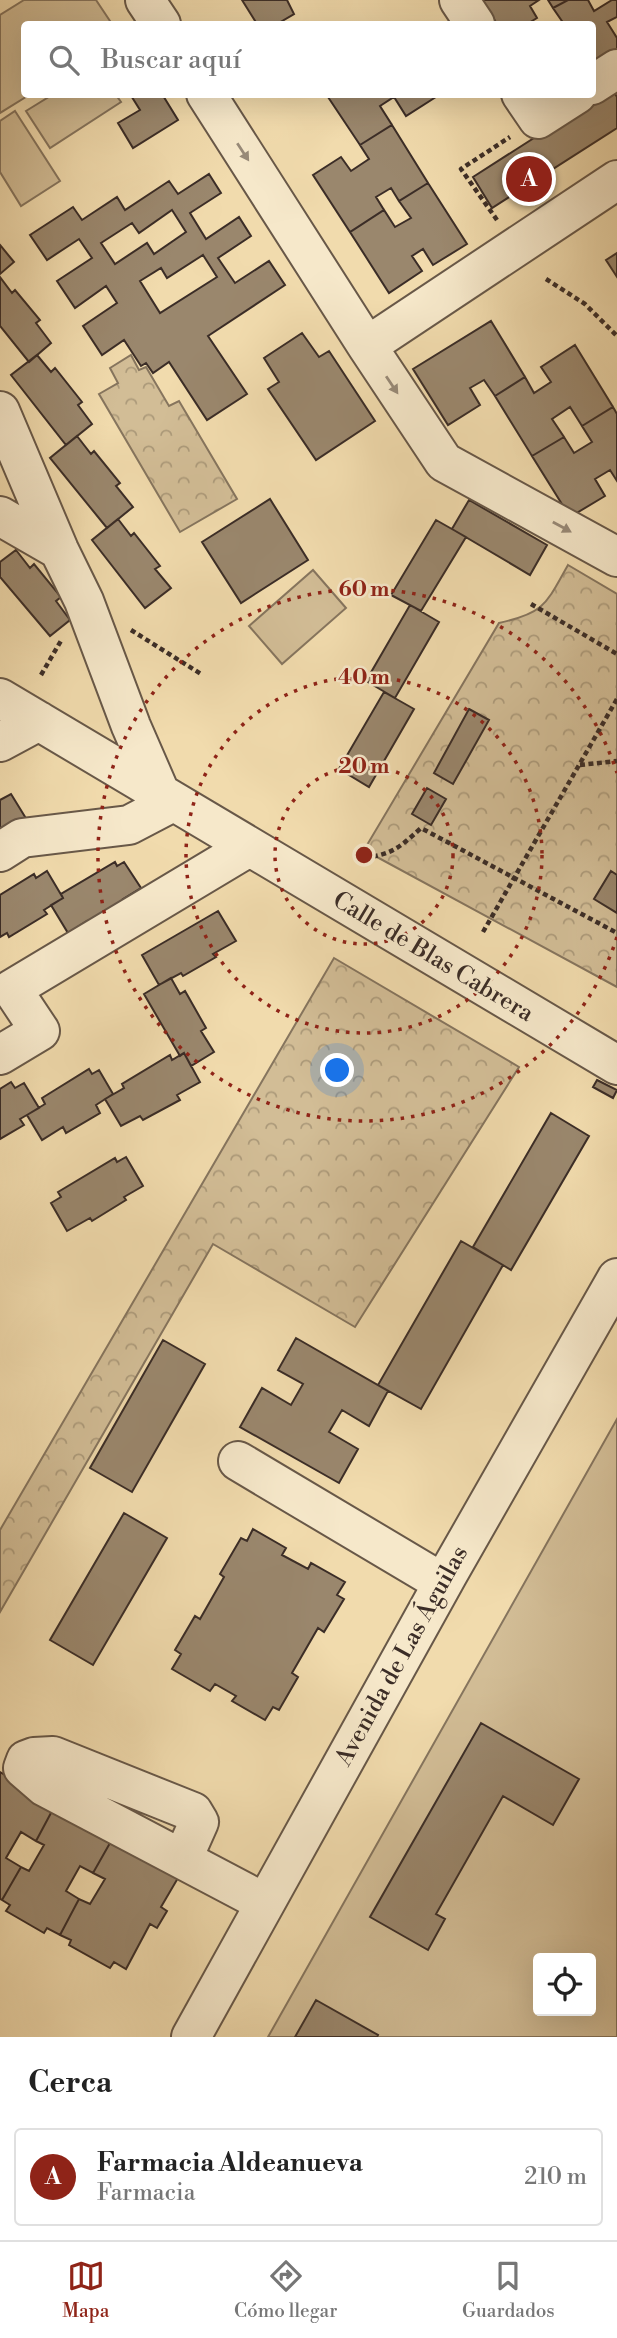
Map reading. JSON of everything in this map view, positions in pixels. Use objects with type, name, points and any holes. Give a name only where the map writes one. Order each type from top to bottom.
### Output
[{"type":"street","points":[[145,0],[159,21]]},
{"type":"street","points":[[458,0],[473,21]]},
{"type":"street","points":[[596,83],[617,69]]},
{"type":"street","points":[[209,98],[444,461],[617,557]]},
{"type":"street","points":[[529,107],[562,98]]},
{"type":"street","points":[[367,346],[617,180]]},
{"type":"street","points":[[0,411],[59,550],[84,601],[143,757],[167,798],[129,825],[22,838],[0,852]]},
{"type":"street","points":[[0,516],[59,550]]},
{"type":"street","name":"Calle de Blas Cabrera","points":[[0,698],[617,1065]]},
{"type":"street","points":[[0,742],[39,721]]},
{"type":"street","points":[[0,1055],[40,1031],[6,983],[249,847]]},
{"type":"street","name":"Avenida de Las Águilas","points":[[191,2037],[443,1583],[617,1278]]},
{"type":"street","points":[[238,1461],[443,1583]]},
{"type":"street","points":[[183,1858],[265,1903]]},
{"type":"path","points":[[501,227],[461,169],[529,107]]},
{"type":"path","points":[[545,279],[585,304],[617,337]]},
{"type":"path","points":[[531,604],[617,654]]},
{"type":"path","points":[[131,630],[201,674]]},
{"type":"path","points":[[482,932],[617,699]]},
{"type":"path","points":[[579,766],[617,761]]},
{"type":"path","points":[[356,859],[382,856],[393,851],[421,828],[617,933]]},
{"type":"green space","points":[[24,0],[96,0],[110,21],[21,21],[21,98],[24,98],[0,113],[0,15]]},
{"type":"green space","points":[[47,98],[118,98],[121,102],[50,148],[26,111]]},
{"type":"green space","points":[[15,111],[60,181],[21,206],[0,172],[0,121]]},
{"type":"green space","points":[[131,355],[139,370],[146,367],[169,406],[179,401],[237,499],[180,532],[99,394],[118,383],[110,368]]},
{"type":"green space","points":[[568,565],[617,594],[617,987],[364,850],[499,623],[535,611],[549,598]]},
{"type":"green space","points":[[313,570],[346,608],[282,664],[249,626]]},
{"type":"green space","points":[[334,958],[519,1067],[355,1327],[213,1244],[0,1612],[0,1530]]},
{"type":"green space","points":[[617,1419],[617,2037],[268,2037]]},
{"type":"building","points":[[242,0],[287,0],[294,14],[282,21],[255,21]]},
{"type":"building","points":[[482,0],[539,0],[530,6],[537,18],[532,21],[495,21]]},
{"type":"building","points":[[548,0],[568,0],[553,8]]},
{"type":"building","points":[[568,0],[588,0],[594,11],[612,0],[617,0],[617,17],[607,22],[617,38],[617,50],[596,63],[596,21],[562,21],[553,8]]},
{"type":"building","points":[[612,88],[617,97],[617,128],[492,208],[473,177]]},
{"type":"building","points":[[132,98],[164,98],[178,120],[133,148],[118,123],[140,110]]},
{"type":"building","points":[[329,98],[392,98],[380,106],[392,125],[360,145]]},
{"type":"building","points":[[395,98],[434,98],[406,116]]},
{"type":"building","points":[[392,125],[428,183],[399,201],[391,188],[376,197],[384,210],[350,232],[313,175],[341,157],[351,171],[369,159],[360,145]]},
{"type":"building","points":[[209,174],[221,193],[190,213],[206,239],[239,217],[251,236],[218,258],[235,283],[269,261],[285,285],[208,336],[247,394],[207,420],[169,362],[153,373],[146,363],[141,366],[124,340],[102,355],[83,326],[117,303],[106,286],[75,308],[57,281],[92,258],[79,239],[47,260],[30,235],[73,207],[82,220],[117,197],[125,210],[169,181],[178,194]],"holes":[[[172,210],[186,232],[154,254],[147,243],[115,264],[101,243],[132,223],[139,233]],[[203,255],[217,277],[160,313],[140,281],[161,268],[167,278]]]},
{"type":"building","points":[[428,183],[467,244],[433,265],[423,249],[412,256],[422,271],[389,293],[350,232],[384,210],[395,227],[411,218],[399,201]]},
{"type":"building","points":[[0,245],[14,262],[0,274]]},
{"type":"building","points":[[617,253],[617,277],[606,260]]},
{"type":"building","points":[[0,277],[12,293],[15,290],[40,320],[36,323],[51,343],[29,362],[0,326]]},
{"type":"building","points":[[491,321],[525,377],[495,396],[484,380],[470,388],[480,405],[448,425],[413,369]]},
{"type":"building","points":[[302,333],[319,357],[329,351],[375,421],[316,460],[268,389],[279,382],[264,358]]},
{"type":"building","points":[[575,345],[613,407],[582,426],[570,407],[552,419],[564,437],[532,456],[495,396],[525,377],[534,393],[551,382],[541,367]]},
{"type":"building","points":[[37,355],[51,372],[55,368],[82,402],[78,405],[92,424],[66,445],[11,375]]},
{"type":"building","points":[[613,407],[617,414],[617,481],[610,470],[595,479],[605,496],[570,517],[532,456],[564,437],[574,453],[592,442],[582,426]]},
{"type":"building","points":[[77,436],[91,454],[94,451],[120,483],[116,486],[133,507],[107,528],[50,458]]},
{"type":"building","points":[[270,499],[308,560],[241,603],[202,542]]},
{"type":"building","points":[[469,500],[547,545],[530,575],[452,529]]},
{"type":"building","points":[[118,519],[131,536],[134,533],[160,566],[155,569],[171,588],[145,608],[92,540]]},
{"type":"building","points":[[436,520],[466,537],[421,611],[391,595]]},
{"type":"building","points":[[16,550],[30,568],[34,564],[61,597],[56,601],[70,620],[50,636],[0,577],[0,562]]},
{"type":"building","points":[[410,605],[439,622],[395,698],[366,681]]},
{"type":"building","points":[[384,692],[414,709],[369,787],[339,769]]},
{"type":"building","points":[[469,709],[489,720],[453,784],[434,773]]},
{"type":"building","points":[[427,788],[446,799],[431,825],[412,814]]},
{"type":"building","points":[[11,794],[27,820],[0,842],[0,800]]},
{"type":"building","points":[[115,862],[117,866],[124,862],[141,888],[123,899],[125,903],[89,925],[87,921],[68,933],[51,905],[63,898],[61,894]]},
{"type":"building","points":[[47,871],[63,898],[44,910],[47,914],[9,937],[7,933],[0,937],[0,895],[34,874],[36,878]]},
{"type":"building","points":[[611,871],[617,875],[617,913],[594,899]]},
{"type":"building","points":[[218,911],[236,941],[213,954],[216,957],[183,976],[181,973],[159,985],[142,955]]},
{"type":"building","points":[[171,978],[180,994],[185,991],[206,1028],[201,1031],[214,1052],[191,1066],[184,1053],[180,1056],[144,994]]},
{"type":"building","points":[[184,1053],[200,1082],[177,1095],[180,1100],[143,1120],[140,1116],[121,1126],[105,1099],[124,1088],[122,1084],[170,1055],[172,1060]]},
{"type":"building","points":[[89,1069],[92,1074],[99,1070],[113,1094],[96,1105],[100,1113],[66,1133],[63,1127],[42,1140],[27,1115],[45,1104],[42,1098]]},
{"type":"building","points":[[597,1080],[617,1090],[613,1098],[593,1087]]},
{"type":"building","points":[[11,1082],[15,1088],[24,1083],[39,1108],[20,1119],[24,1125],[0,1139],[0,1089]]},
{"type":"building","points":[[551,1113],[589,1136],[511,1270],[473,1247]]},
{"type":"building","points":[[126,1157],[143,1186],[92,1221],[90,1218],[67,1231],[51,1203],[61,1197],[58,1192],[115,1158],[117,1162]]},
{"type":"building","points":[[461,1241],[503,1265],[421,1409],[378,1385]]},
{"type":"building","points":[[296,1338],[388,1391],[369,1426],[342,1410],[329,1432],[358,1449],[339,1483],[240,1427],[262,1388],[291,1405],[303,1384],[278,1370]]},
{"type":"building","points":[[163,1340],[205,1364],[132,1492],[90,1468]]},
{"type":"building","points":[[124,1513],[167,1538],[93,1665],[50,1640]]},
{"type":"building","points":[[253,1529],[286,1548],[282,1555],[308,1569],[311,1563],[345,1582],[337,1595],[344,1599],[324,1632],[318,1628],[292,1673],[298,1677],[279,1710],[273,1707],[265,1720],[232,1701],[236,1696],[215,1684],[210,1691],[172,1669],[181,1654],[175,1650],[195,1616],[200,1619],[224,1577],[220,1574],[241,1538],[247,1541]]},
{"type":"building","points":[[481,1723],[579,1779],[553,1825],[503,1796],[436,1914],[445,1919],[428,1950],[370,1917]]},
{"type":"building","points":[[0,1772],[39,1794],[52,1811],[36,1841],[21,1832],[6,1858],[21,1867],[2,1900],[0,1899]]},
{"type":"building","points":[[52,1811],[110,1843],[93,1873],[80,1866],[66,1891],[79,1899],[60,1935],[47,1928],[44,1933],[6,1911],[10,1905],[2,1900],[21,1867],[29,1871],[44,1845],[36,1841]]},
{"type":"building","points":[[110,1843],[178,1878],[161,1907],[167,1911],[157,1928],[150,1924],[126,1969],[114,1962],[110,1968],[69,1945],[71,1940],[60,1935],[79,1899],[90,1904],[105,1879],[93,1873]]},
{"type":"building","points":[[316,2000],[378,2035],[377,2037],[295,2037]]},
{"type":"place","name":"Farmacia Aldeanueva","points":[[529,179]]}]
